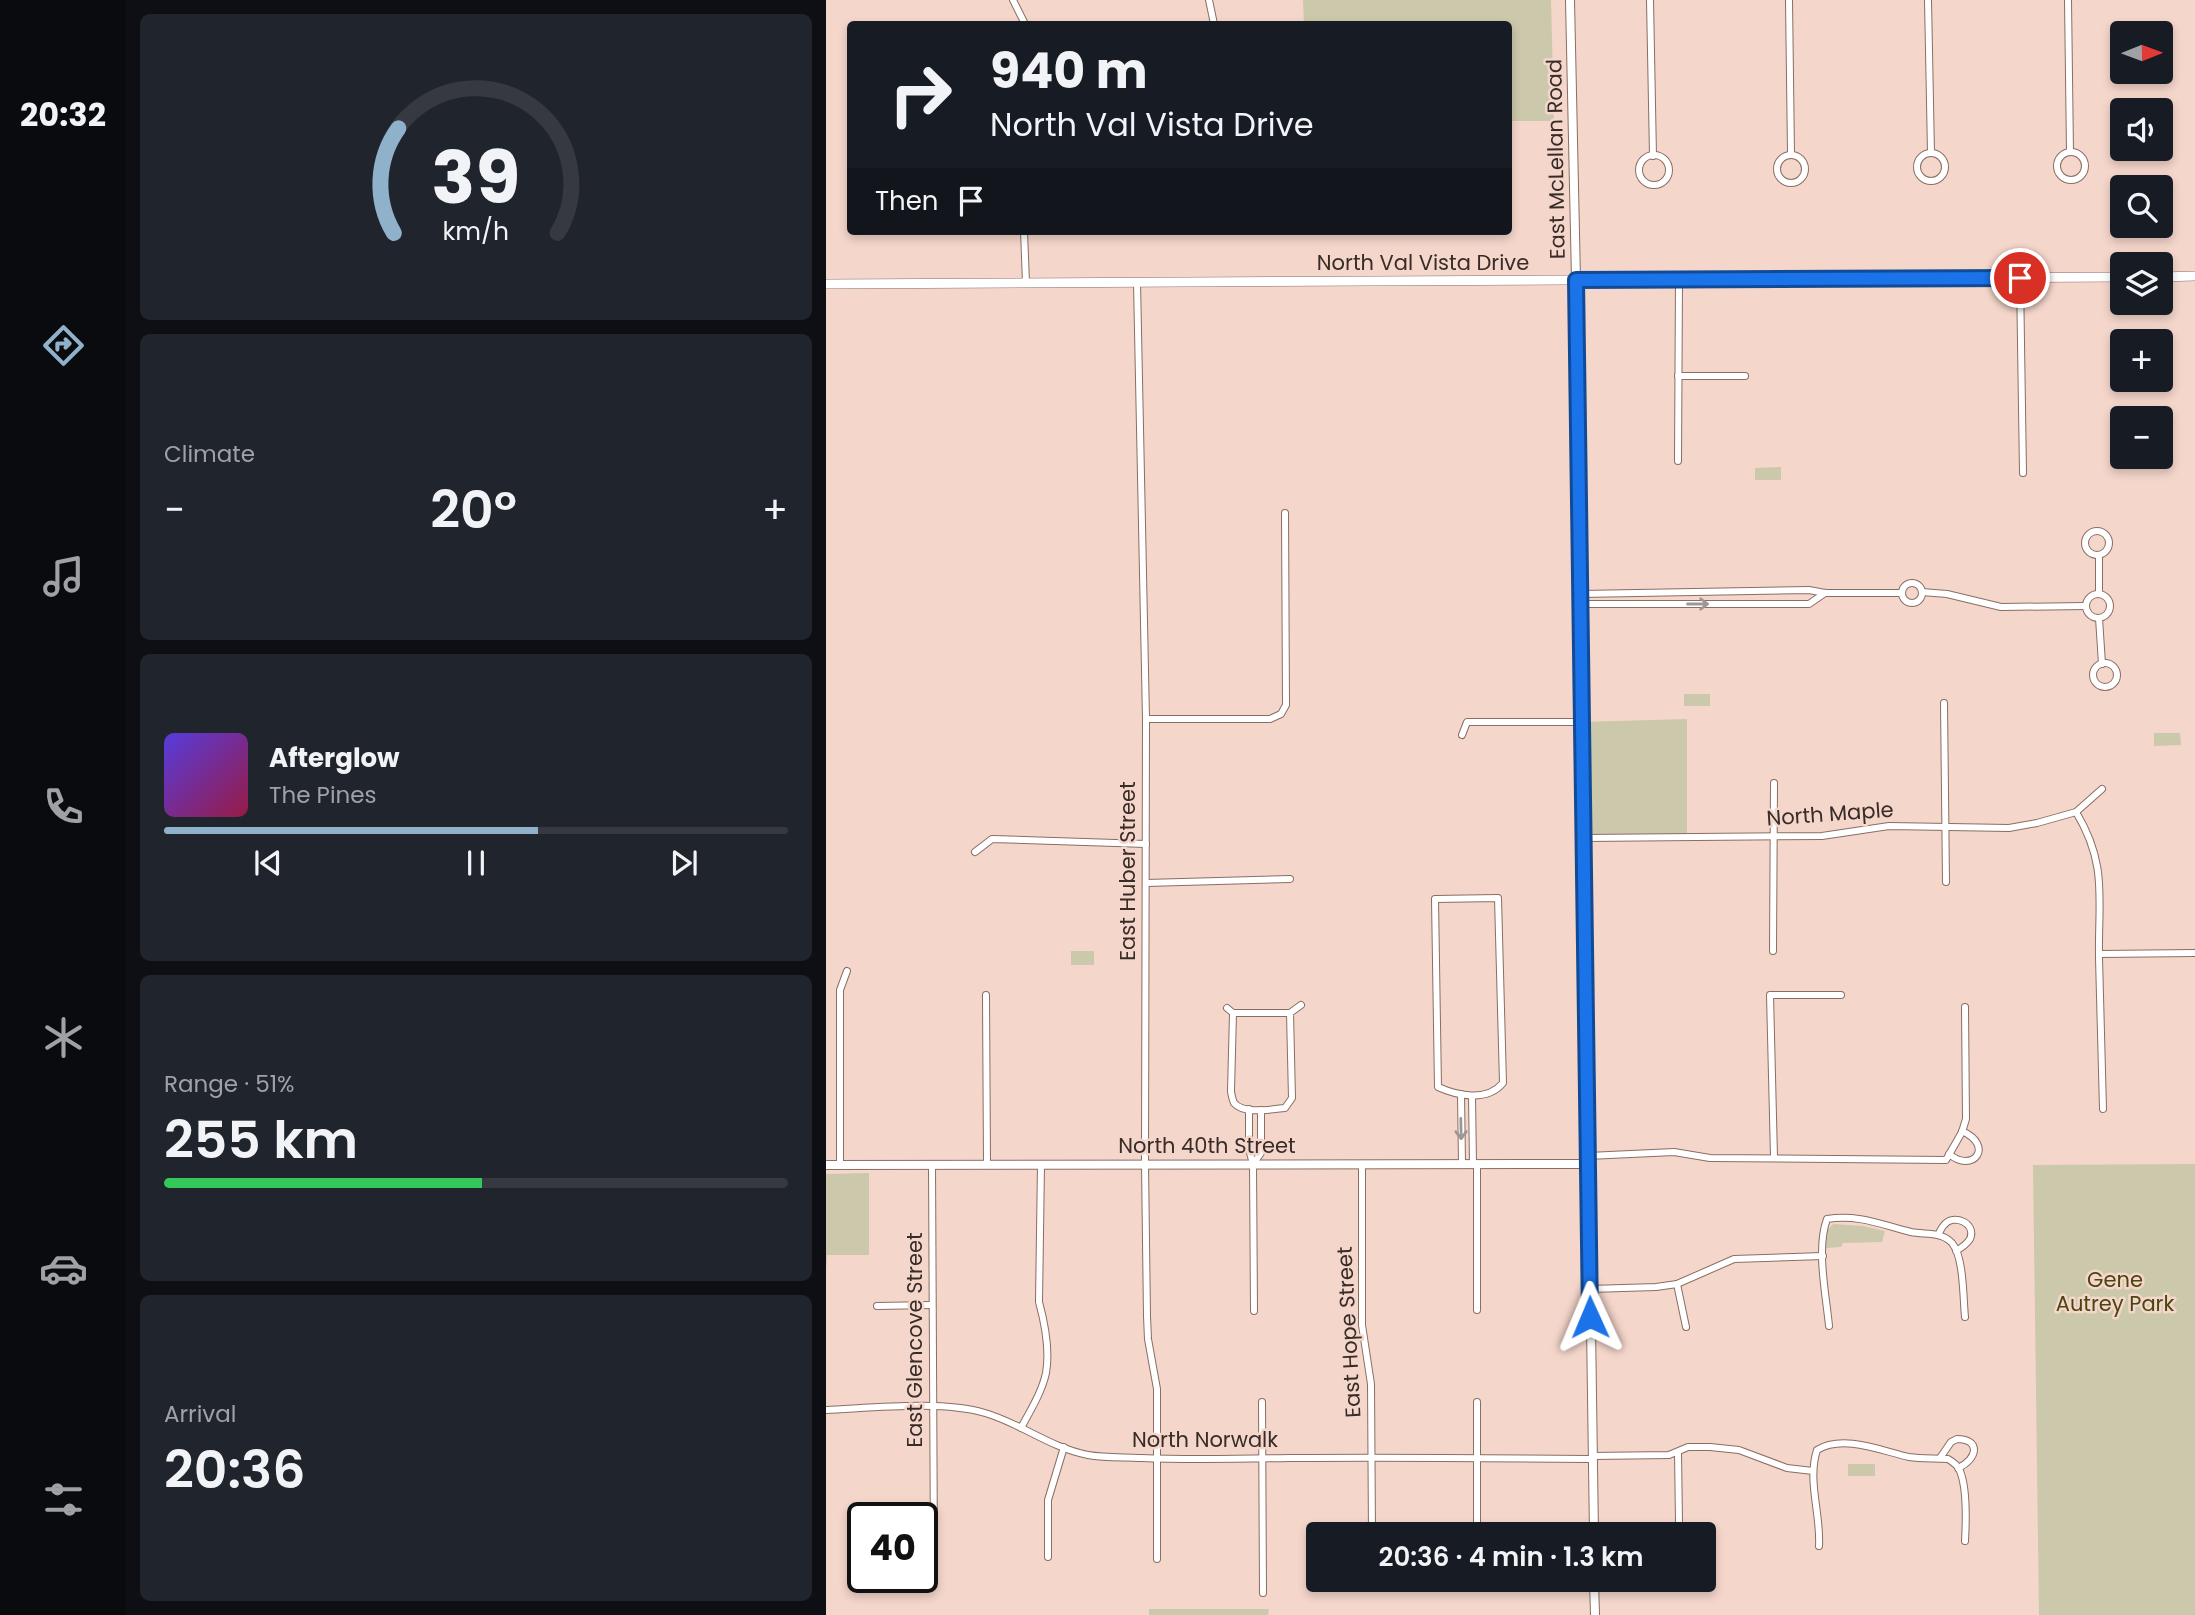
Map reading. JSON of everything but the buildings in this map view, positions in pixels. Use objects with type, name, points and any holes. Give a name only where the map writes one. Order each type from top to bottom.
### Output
[{"type":"main road","points":[[2173,277],[2195,276]]},
{"type":"main road","name":"North Val Vista Drive","points":[[826,284],[2110,277]]},
{"type":"street","points":[[1013,0],[1024,21]]},
{"type":"street","points":[[1209,0],[1213,21]]},
{"type":"street","name":"East McLellan Road","points":[[1570,0],[1594,1522]]},
{"type":"street","points":[[1650,0],[1653,156]]},
{"type":"street","points":[[1788,0],[1791,154]]},
{"type":"street","points":[[1928,0],[1931,153]]},
{"type":"street","points":[[2068,0],[2070,152]]},
{"type":"street","points":[[2070,152],[2079,154],[2085,167],[2081,175],[2073,179],[2060,175],[2057,167],[2062,155],[2070,152]]},
{"type":"street","points":[[1931,153],[1940,157],[1945,164],[1941,177],[1932,181],[1923,179],[1917,167],[1920,159],[1931,153]]},
{"type":"street","points":[[1791,154],[1800,158],[1805,171],[1797,182],[1788,183],[1780,178],[1776,169],[1782,157],[1791,154]]},
{"type":"street","points":[[1653,156],[1662,159],[1668,170],[1662,183],[1653,185],[1644,182],[1639,168],[1644,159],[1653,156]]},
{"type":"street","points":[[1024,235],[1026,283]]},
{"type":"street","points":[[2020,278],[2023,473]]},
{"type":"street","points":[[1678,461],[1679,279]]},
{"type":"street","name":"East Huber Street","points":[[1137,282],[1146,719],[1147,1316],[1148,1339],[1157,1389],[1157,1559]]},
{"type":"street","points":[[1678,376],[1745,376]]},
{"type":"street","points":[[1146,719],[1270,719],[1281,714],[1286,705],[1285,513]]},
{"type":"street","points":[[2099,555],[2099,594]]},
{"type":"street","points":[[1911,583],[1918,585],[1922,592],[1919,599],[1912,603],[1905,599],[1902,593],[1904,586],[1911,583]]},
{"type":"street","points":[[1580,594],[1810,590],[1825,593],[1902,593]]},
{"type":"street","points":[[1768,592],[1768,604]]},
{"type":"street","points":[[1922,592],[1947,594],[2001,607],[2086,606]]},
{"type":"street","points":[[1607,593],[1607,603]]},
{"type":"street","points":[[1623,593],[1624,604]]},
{"type":"street","points":[[1656,604],[1657,593]]},
{"type":"street","points":[[1581,604],[1809,604],[1825,593]]},
{"type":"street","points":[[2099,594],[2107,598],[2110,605],[2106,615],[2099,618],[2088,613],[2086,606],[2089,598],[2099,594]]},
{"type":"street","points":[[2099,618],[2102,664]]},
{"type":"street","points":[[1944,703],[1946,882]]},
{"type":"street","points":[[1462,735],[1466,722],[1582,722]]},
{"type":"street","points":[[1773,951],[1774,783]]},
{"type":"street","points":[[2102,789],[2076,811],[2093,843],[2101,880],[2099,954],[2103,1109]]},
{"type":"street","name":"North Maple","points":[[1584,838],[1822,836],[1889,826],[2010,828],[2076,811]]},
{"type":"street","points":[[975,852],[992,839],[1146,844]]},
{"type":"street","points":[[1146,883],[1290,879]]},
{"type":"street","points":[[1498,898],[1503,1083],[1496,1091],[1472,1096],[1461,1094],[1438,1087],[1435,900],[1498,898]]},
{"type":"street","points":[[2099,954],[2195,953]]},
{"type":"street","points":[[840,1165],[841,990],[847,971]]},
{"type":"street","points":[[986,995],[987,1164]]},
{"type":"street","points":[[1774,1157],[1770,995],[1841,995]]},
{"type":"street","points":[[1227,1007],[1233,1013],[1290,1013],[1301,1005]]},
{"type":"street","points":[[1588,1160],[1674,1152],[1710,1158],[1946,1160],[1966,1119],[1965,1007]]},
{"type":"street","points":[[1233,1013],[1231,1091],[1234,1102],[1249,1109],[1261,1110],[1285,1108],[1292,1098],[1290,1013]]},
{"type":"street","points":[[1461,1094],[1462,1164]]},
{"type":"street","points":[[1472,1096],[1477,1310]]},
{"type":"street","points":[[1249,1109],[1249,1149],[1253,1164],[1254,1311]]},
{"type":"street","points":[[1253,1164],[1261,1153],[1261,1110]]},
{"type":"street","points":[[1249,1128],[1261,1128]]},
{"type":"street","points":[[1949,1154],[1964,1161],[1976,1157],[1979,1151],[1977,1141],[1974,1136],[1962,1131]]},
{"type":"street","name":"North 40th Street","points":[[826,1164],[1475,1164],[1588,1160]]},
{"type":"street","name":"East Glencove Street","points":[[932,1164],[934,1502]]},
{"type":"street","points":[[1021,1428],[1037,1399],[1046,1373],[1045,1324],[1039,1302],[1041,1164]]},
{"type":"street","name":"East Hope Street","points":[[1362,1164],[1362,1325],[1371,1384],[1372,1522]]},
{"type":"street","points":[[1829,1326],[1823,1256],[1824,1229],[1827,1219],[1839,1217],[1878,1221],[1899,1229],[1938,1236],[1951,1243],[1956,1251],[1965,1317]]},
{"type":"street","points":[[1938,1236],[1944,1223],[1959,1219],[1965,1222],[1970,1227],[1971,1234],[1969,1240],[1956,1251]]},
{"type":"street","points":[[1590,1289],[1677,1284],[1734,1259],[1823,1256]]},
{"type":"street","points":[[1677,1284],[1686,1327]]},
{"type":"street","points":[[877,1306],[932,1305]]},
{"type":"street","points":[[1262,1402],[1263,1593]]},
{"type":"street","points":[[1476,1402],[1477,1522]]},
{"type":"street","name":"North Norwalk","points":[[826,1409],[933,1407],[983,1412],[1087,1455],[1156,1458],[1592,1457],[1668,1455],[1688,1447],[1738,1450],[1787,1468],[1813,1471]]},
{"type":"street","points":[[1940,1458],[1951,1442],[1957,1439],[1968,1441],[1973,1447],[1972,1459],[1958,1468]]},
{"type":"street","points":[[1819,1546],[1820,1532],[1813,1471],[1817,1450],[1827,1445],[1863,1445],[1909,1457],[1948,1459],[1958,1468],[1966,1521],[1965,1541]]},
{"type":"street","points":[[1048,1557],[1048,1500],[1064,1447]]},
{"type":"street","points":[[1678,1453],[1679,1522]]},
{"type":"street","points":[[1594,1592],[1595,1615]]},
{"type":"green space","points":[[1303,0],[1551,0],[1554,121],[1512,121],[1512,21],[1304,21]]},
{"type":"green space","points":[[1781,467],[1781,480],[1755,480],[1755,468]]},
{"type":"green space","points":[[1684,694],[1710,694],[1710,706],[1684,706]]},
{"type":"green space","points":[[1687,719],[1687,837],[1584,838],[1582,722]]},
{"type":"green space","points":[[2154,733],[2180,733],[2181,745],[2154,746]]},
{"type":"green space","points":[[1071,951],[1094,951],[1094,965],[1071,965]]},
{"type":"green space","name":"Gene Autrey Park","points":[[2195,1164],[2195,1615],[2039,1615],[2033,1165]]},
{"type":"green space","points":[[869,1173],[869,1255],[827,1255],[826,1271],[826,1174]]},
{"type":"green space","points":[[1833,1224],[1885,1231],[1882,1242],[1843,1243],[1841,1247],[1826,1248],[1828,1230]]},
{"type":"green space","points":[[1848,1464],[1875,1464],[1875,1476],[1848,1476]]},
{"type":"green space","points":[[1149,1609],[1269,1609],[1268,1615],[1149,1615]]},
{"type":"route","points":[[1590,1317],[1576,280],[2020,278]]}]
